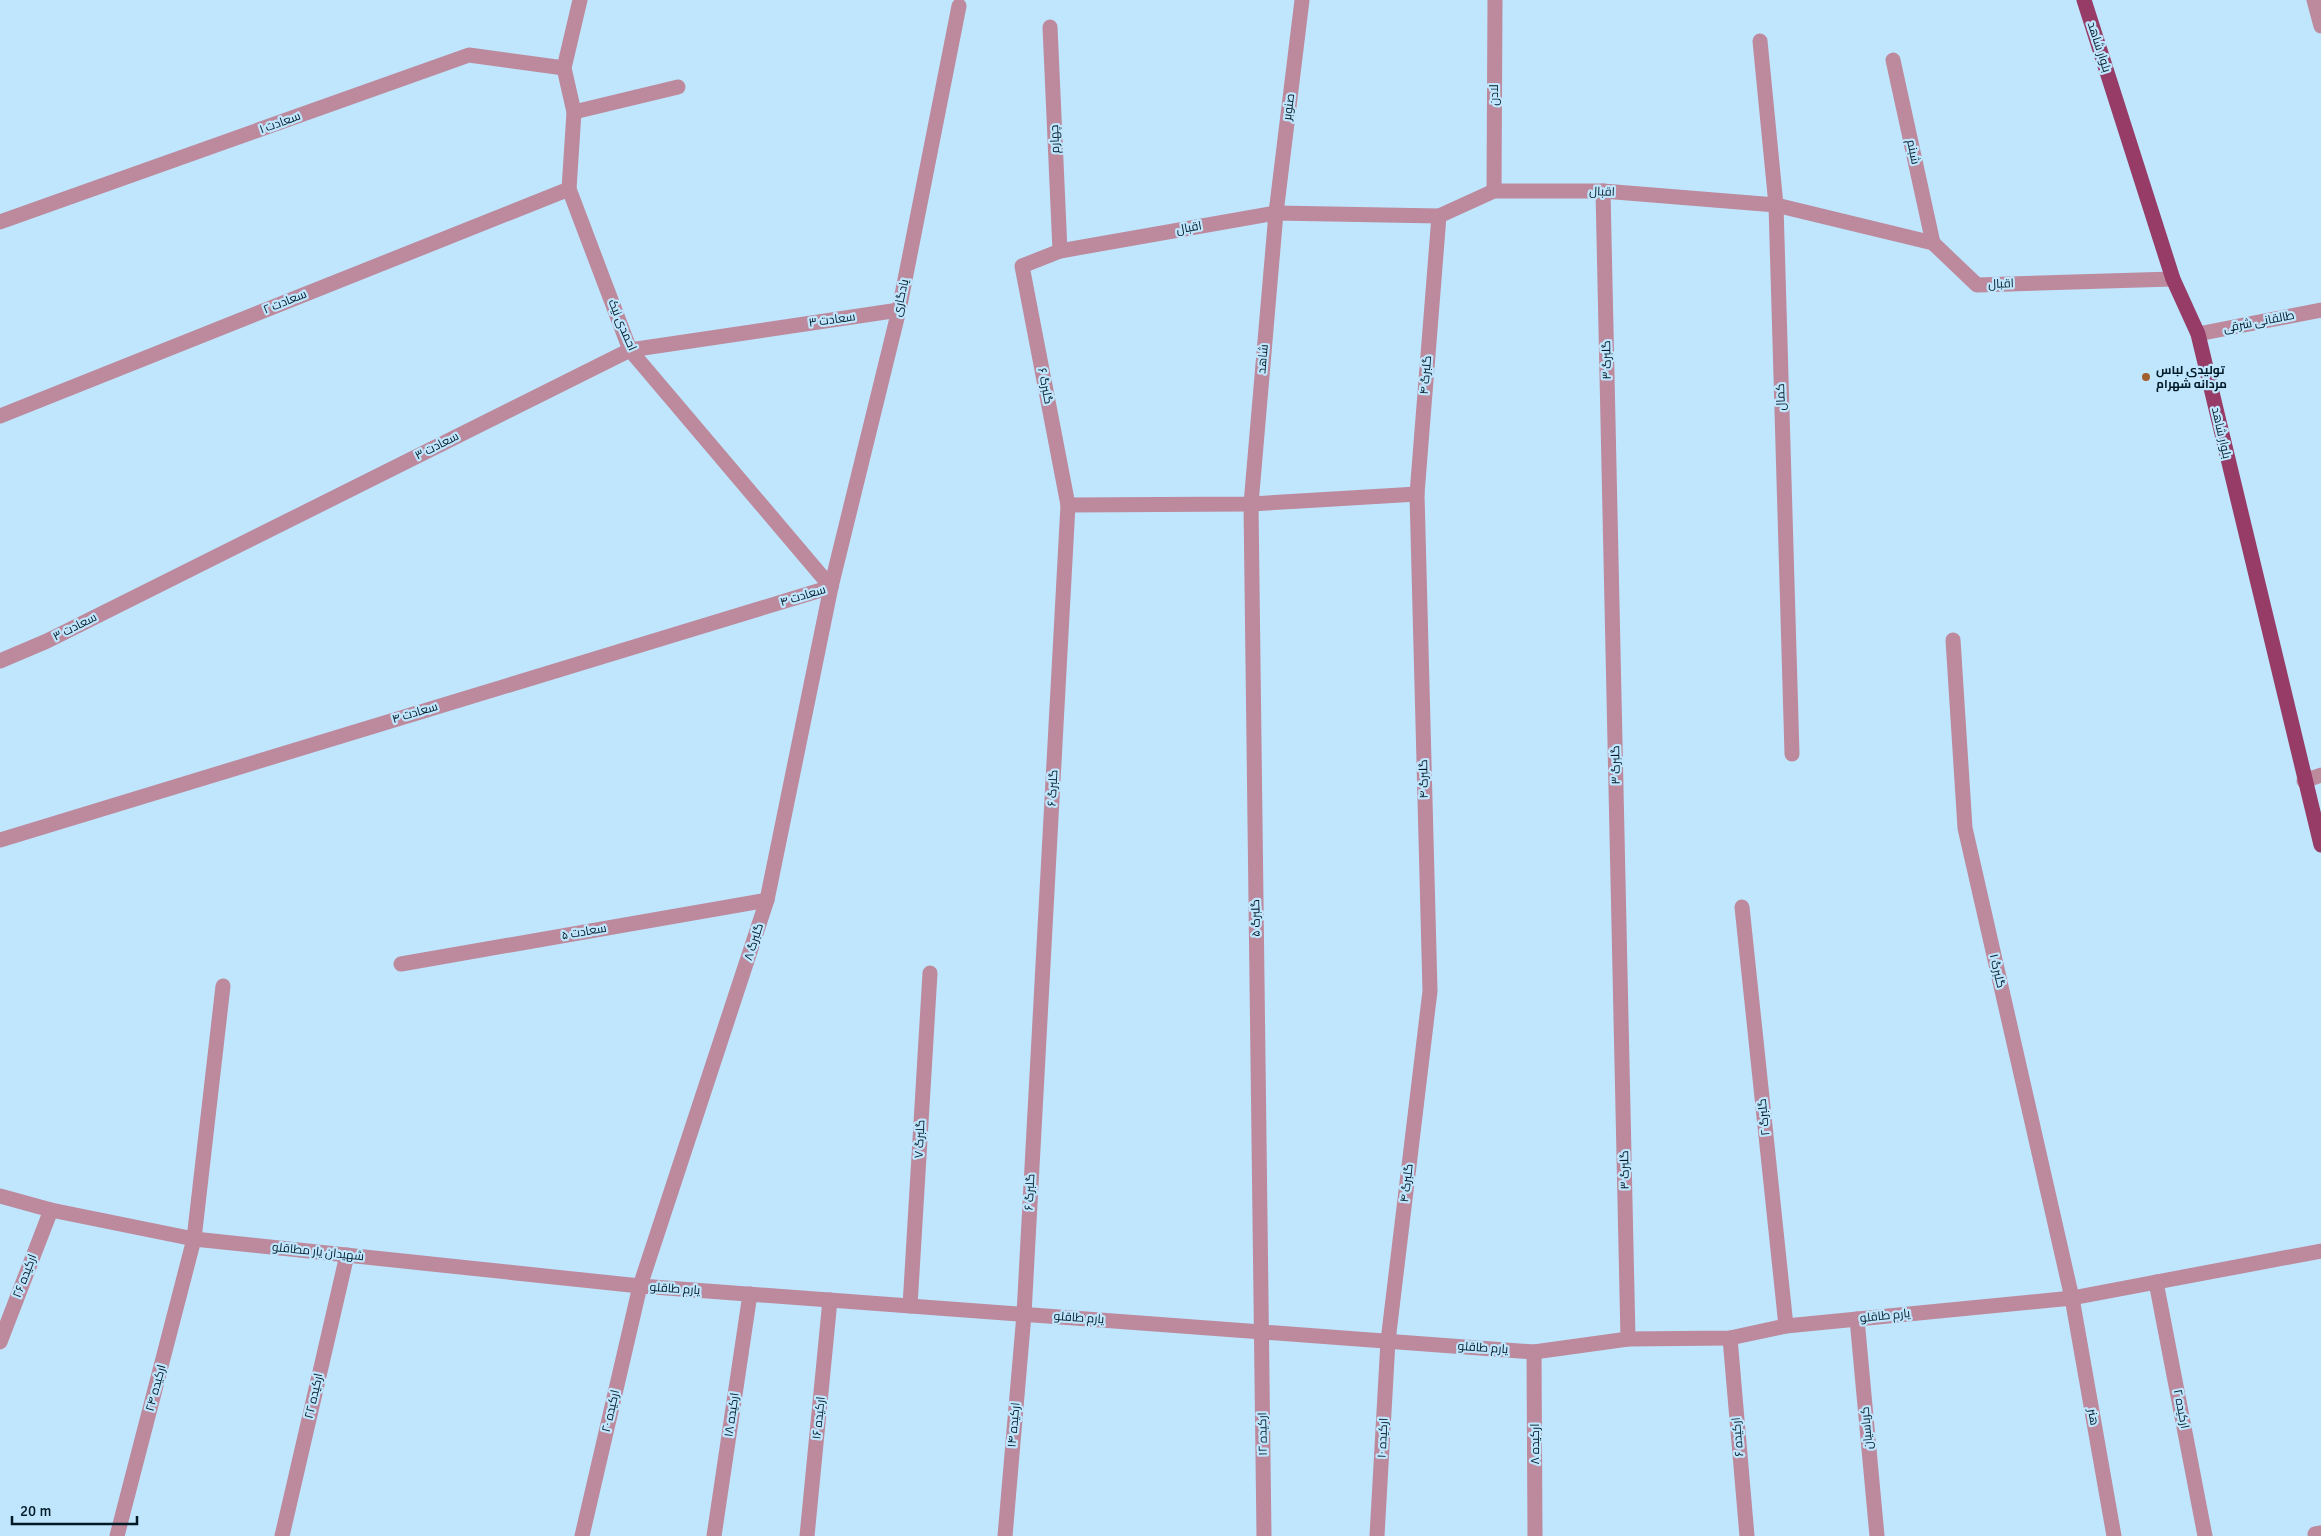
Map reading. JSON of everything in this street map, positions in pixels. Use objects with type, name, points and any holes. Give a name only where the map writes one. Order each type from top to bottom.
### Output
[{"type":"main road","name":"بلوار شاهد","points":[[2084,0],[2173,279],[2198,334],[2304,782],[2321,846]]},
{"type":"street","name":"احمدی نیک","points":[[580,0],[564,68],[574,112],[569,189],[630,350],[832,588]]},
{"type":"street","name":"صنوبر","points":[[1276,213],[1302,0]]},
{"type":"street","name":"لادن","points":[[1494,190],[1495,0]]},
{"type":"street","points":[[2314,0],[2321,26]]},
{"type":"street","name":"یادگاری","points":[[832,588],[899,310],[959,6]]},
{"type":"street","name":"چهارم","points":[[1050,27],[1060,251]]},
{"type":"street","name":"کمال","points":[[1760,42],[1776,205],[1792,754]]},
{"type":"street","name":"سعادت ۱","points":[[0,222],[469,56],[564,68]]},
{"type":"street","name":"شبنم","points":[[1894,60],[1933,243]]},
{"type":"street","points":[[574,112],[678,87]]},
{"type":"street","name":"سعادت ۲","points":[[0,416],[569,189]]},
{"type":"street","name":"اقبال","points":[[1022,266],[1060,251],[1276,213],[1439,216],[1494,190],[1603,191],[1776,205],[1933,243],[1977,284],[2173,279]]},
{"type":"street","name":"گلبرگ ۳","points":[[1603,191],[1628,1339]]},
{"type":"street","name":"شاهد","points":[[1250,504],[1276,213]]},
{"type":"street","name":"گلبرگ ۴","points":[[1388,1340],[1430,991],[1417,494],[1439,216]]},
{"type":"street","name":"گلبرگ ۶","points":[[1022,266],[1068,505],[1024,1314]]},
{"type":"street","name":"سعادت ۳","points":[[0,661],[56,637],[630,350],[899,310]]},
{"type":"street","name":"طالقانی شرقی","points":[[2198,334],[2321,310]]},
{"type":"street","points":[[1068,505],[1250,504],[1417,494]]},
{"type":"street","name":"گلبرگ ۵","points":[[1250,504],[1262,1332]]},
{"type":"street","name":"سعادت ۴","points":[[0,840],[832,588]]},
{"type":"street","name":"گلبرگ ۸","points":[[640,1286],[768,900],[832,588]]},
{"type":"street","name":"گلبرگ ۱","points":[[1953,640],[1965,828],[2072,1298]]},
{"type":"street","points":[[2304,782],[2321,775]]},
{"type":"street","name":"سعادت ۵","points":[[401,964],[768,900]]},
{"type":"street","name":"گلبرگ ۲","points":[[1742,907],[1786,1326]]},
{"type":"street","name":"گلبرگ ۷","points":[[910,1306],[930,973]]},
{"type":"street","name":"ارکیده ۲۴","points":[[118,1536],[194,1239],[223,986]]},
{"type":"street","name":"شهیدان یار مطاقلو","points":[[0,1196],[51,1210],[194,1239],[640,1286]]},
{"type":"street","name":"ارکیده ۲۶","points":[[0,1342],[51,1210]]},
{"type":"street","name":"یارم طاقلو","points":[[640,1286],[1534,1352],[1628,1339],[1730,1338],[1786,1326],[2072,1298],[2321,1251]]},
{"type":"street","name":"ارکیده ۲۲","points":[[282,1536],[347,1255]]},
{"type":"street","name":"ارکیده ۲","points":[[2156,1282],[2205,1536]]},
{"type":"street","name":"ارکیده ۲۰","points":[[582,1536],[640,1286]]},
{"type":"street","name":"ارکیده ۱۸","points":[[714,1536],[750,1294]]},
{"type":"street","name":"هنر","points":[[2072,1298],[2114,1536]]},
{"type":"street","name":"ارکیده ۱۶","points":[[808,1536],[830,1300]]},
{"type":"street","name":"ارکیده ۱۴","points":[[1005,1536],[1024,1314]]},
{"type":"street","name":"کرباسیان","points":[[1857,1319],[1877,1536]]},
{"type":"street","name":"ارکیده ۱۲","points":[[1262,1332],[1264,1536]]},
{"type":"street","name":"ارکیده ۶","points":[[1730,1338],[1747,1536]]},
{"type":"street","name":"ارکیده ۱۰","points":[[1377,1536],[1388,1340]]},
{"type":"street","name":"ارکیده ۸","points":[[1534,1352],[1535,1536]]},
{"type":"place","name":"تولیدی لباس مردانه شهرام","points":[[2146,377]]}]
